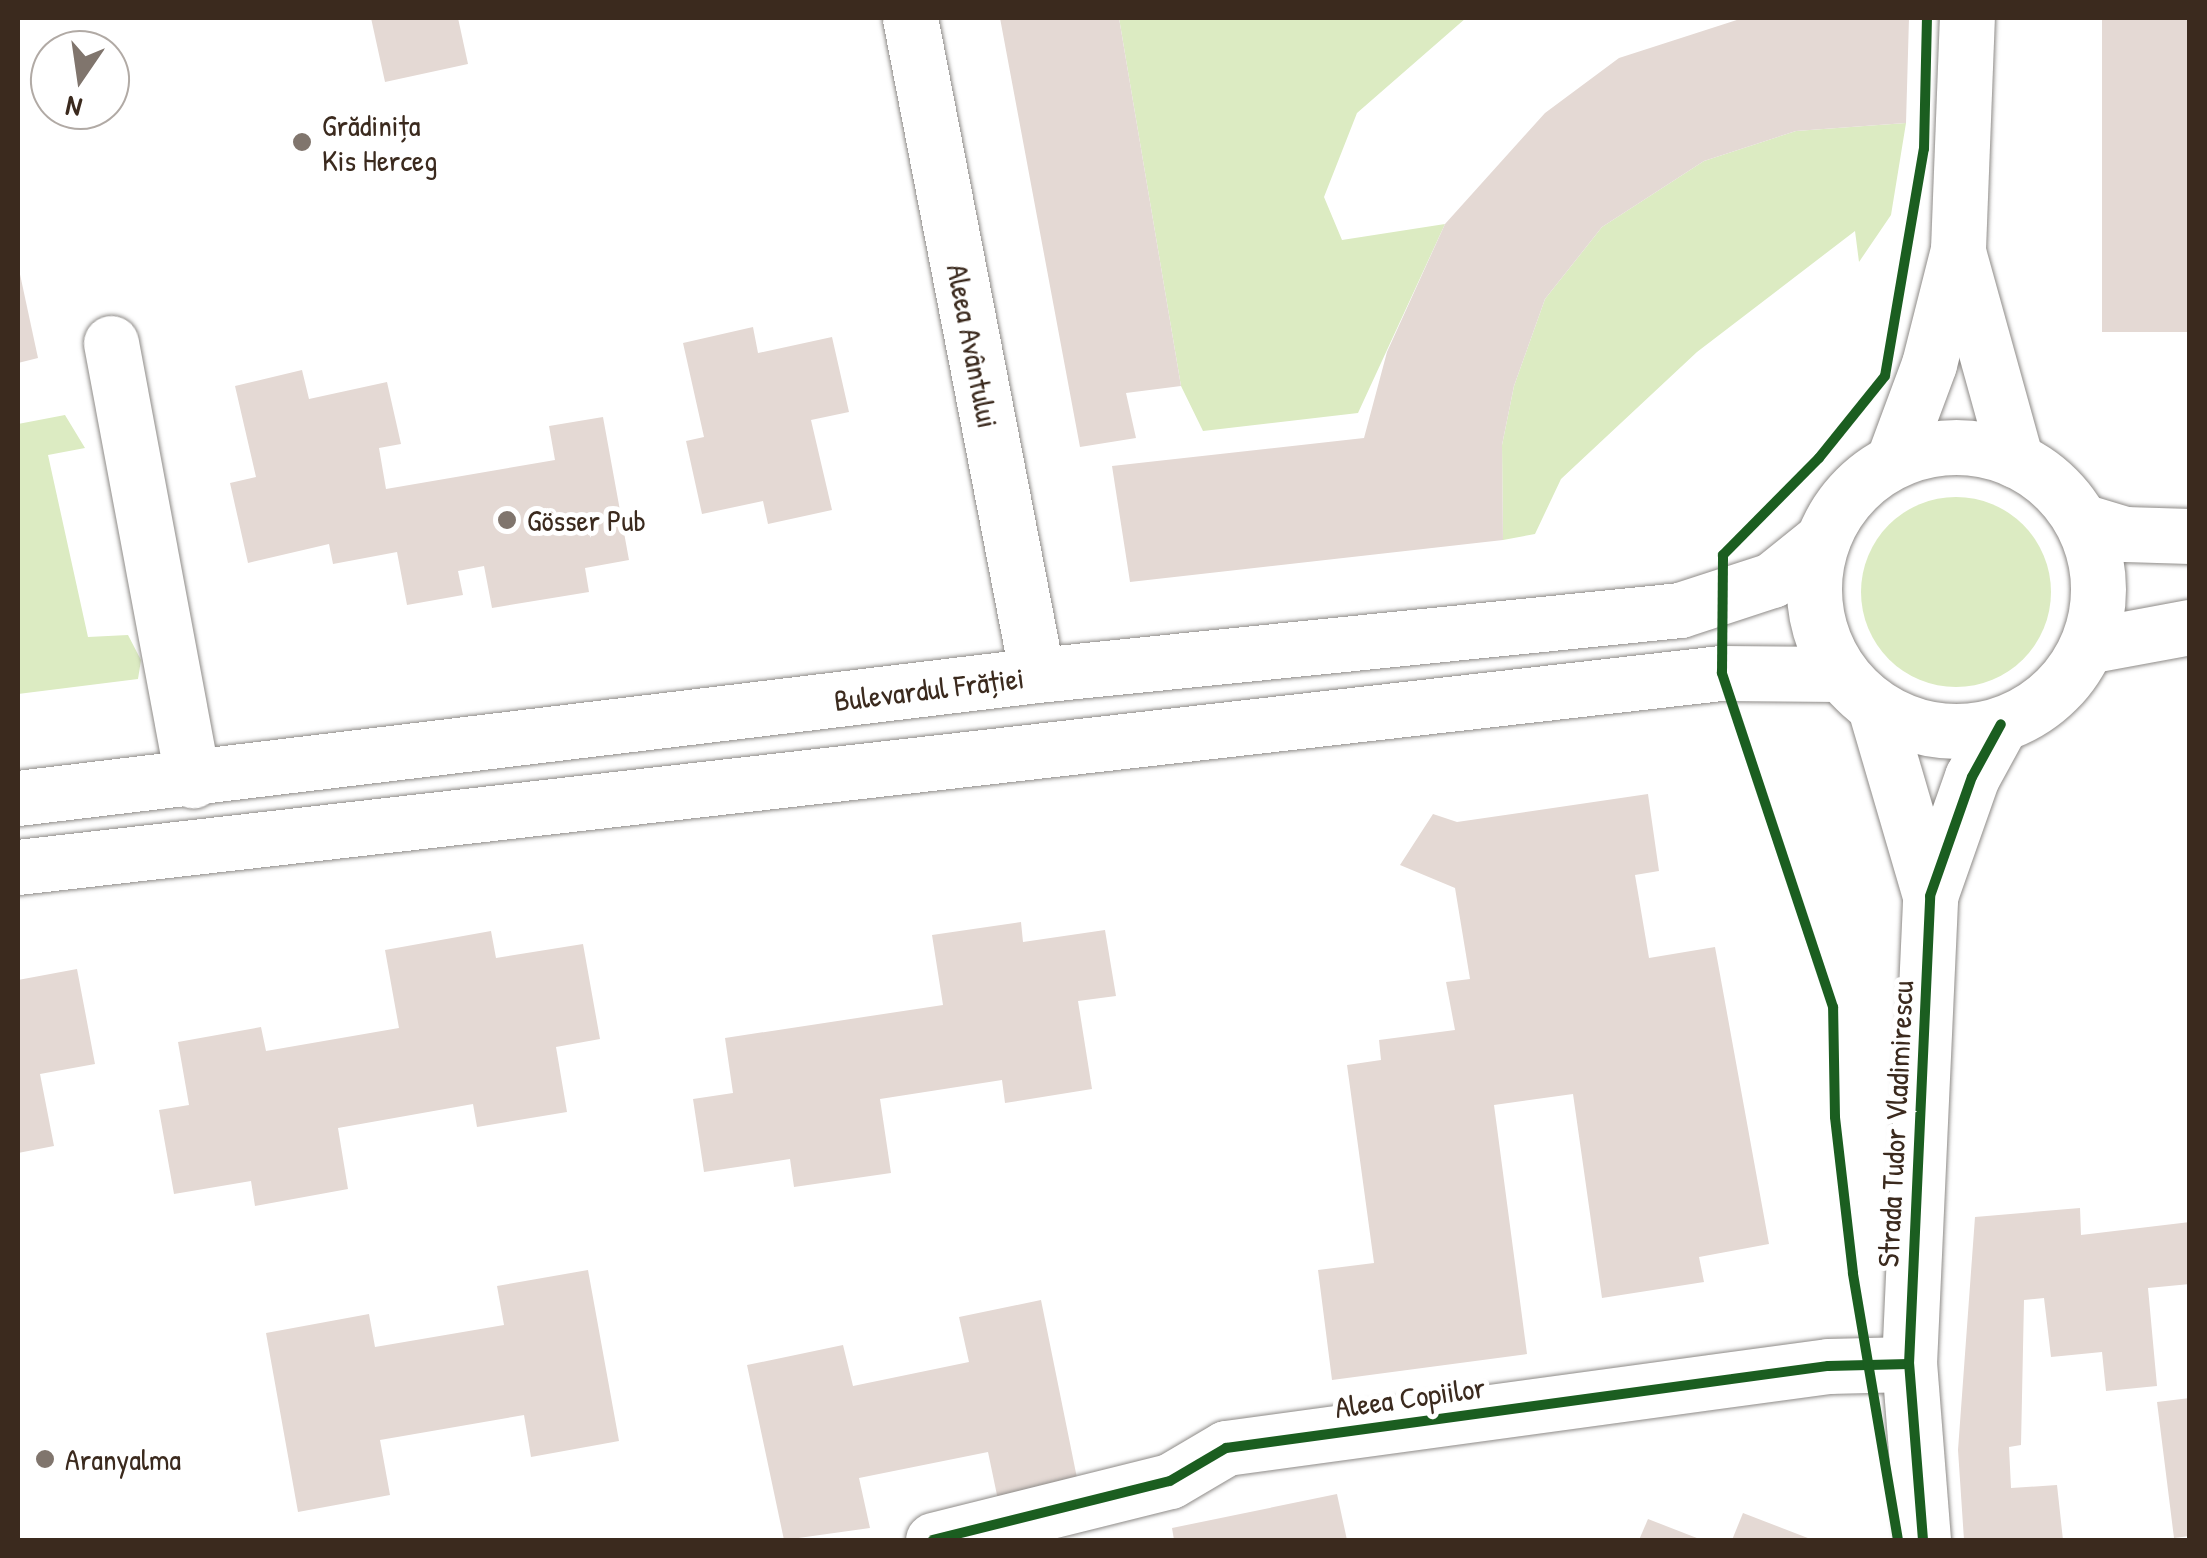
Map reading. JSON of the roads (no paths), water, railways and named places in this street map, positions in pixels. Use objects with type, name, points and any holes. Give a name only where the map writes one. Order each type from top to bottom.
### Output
[{"type":"main road","name":"Aleea Avântului","points":[[910,18],[1037,675]]},
{"type":"main road","points":[[1893,461],[1930,364],[1958,250],[1967,18]]},
{"type":"main road","points":[[1958,250],[2016,460]]},
{"type":"main road","points":[[111,344],[192,780]]},
{"type":"main road","points":[[1975,447],[2016,460],[2054,484],[2082,521],[2097,562],[2099,604],[2087,646],[2066,680],[2036,706],[2000,724],[1958,731],[1917,726],[1876,711],[1838,674],[1817,620],[1814,579],[1823,539],[1864,480],[1893,461],[1934,448],[1975,447]]},
{"type":"main road","points":[[2082,521],[2125,534],[2190,536]]},
{"type":"main road","name":"Bulevardul Frăției","points":[[18,798],[1037,675],[1680,610],[1772,580],[1823,539]]},
{"type":"main road","points":[[2087,646],[2190,627]]},
{"type":"main road","points":[[18,866],[1722,674],[1838,674]]},
{"type":"main road","name":"Strada Tudor Vladimirescu","points":[[1876,711],[1930,896]]},
{"type":"main road","name":"Strada Tudor Vladimirescu","points":[[1923,1540],[1909,1364],[1930,896],[1972,777],[2000,724]]},
{"type":"main road","name":"Aleea Copiilor","points":[[933,1540],[1170,1481],[1226,1448],[1828,1366],[1909,1364]]},
{"type":"place","name":"Grădinița Kis Herceg","points":[[302,142]]},
{"type":"place","name":"Gösser Pub","points":[[507,520]]},
{"type":"place","name":"Aranyalma","points":[[45,1459]]}]
